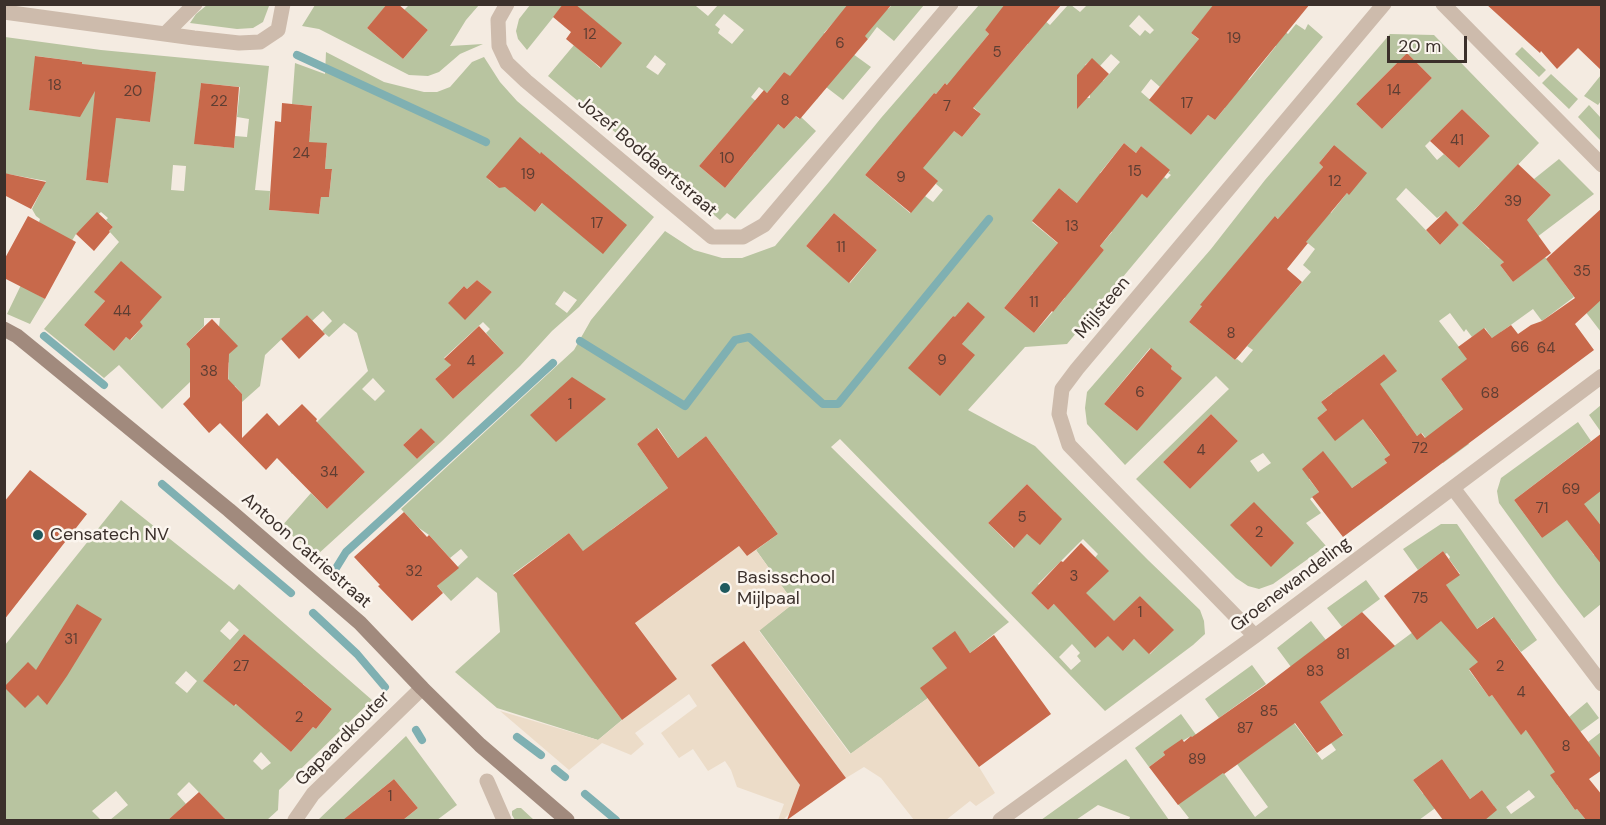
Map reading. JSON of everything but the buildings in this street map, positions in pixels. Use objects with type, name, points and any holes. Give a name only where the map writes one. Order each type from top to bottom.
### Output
[{"type":"main road","name":"Antoon Catriestraat","points":[[4,329],[17,336],[229,510],[360,622],[480,745],[567,820]]},
{"type":"street","points":[[165,34],[195,4]]},
{"type":"street","points":[[4,12],[239,43],[260,42],[278,30],[283,4]]},
{"type":"street","name":"Jozef Boddaertstraat","points":[[507,4],[498,20],[499,46],[507,63],[712,237],[743,237],[764,225],[951,4]]},
{"type":"street","name":"Mijlsteen","points":[[1255,636],[1069,445],[1059,414],[1062,389],[1384,4]]},
{"type":"street","points":[[1443,4],[1602,165]]},
{"type":"street","name":"Groenewandeling","points":[[1000,820],[1255,636],[1602,376]]},
{"type":"street","points":[[1453,488],[1602,684]]},
{"type":"street","name":"Gapaardkouter","points":[[295,820],[313,794],[422,688]]},
{"type":"street","points":[[487,781],[504,820]]},
{"type":"green space","points":[[268,4],[269,6],[263,22],[253,28],[237,29],[190,23],[196,14],[207,5]]},
{"type":"green space","points":[[883,4],[888,9],[892,5],[924,5],[894,41],[877,27],[868,39],[840,15],[824,33],[871,67],[843,100],[826,87],[817,99],[784,72],[767,93],[759,87],[751,97],[758,103],[756,106],[784,129],[796,116],[799,119],[801,117],[816,131],[735,219],[727,213],[720,220],[548,76],[574,45],[600,68],[620,42],[575,5],[697,5],[708,16],[718,5]],"holes":[[[724,14],[744,30],[732,44],[718,33],[720,29],[715,25]],[[655,55],[666,64],[658,75],[646,67]],[[730,130],[755,152],[725,188],[699,166]]]},
{"type":"green space","points":[[315,5],[387,5],[367,28],[403,59],[428,30],[404,10],[409,5],[479,5],[466,20],[450,46],[483,44],[460,54],[439,72],[428,76],[409,75],[319,29],[302,26]]},
{"type":"green space","points":[[530,5],[563,5],[527,50],[518,39],[516,31],[519,19]]},
{"type":"green space","points":[[979,5],[1026,5],[1050,25],[1068,5],[1080,12],[1087,5],[1214,5],[1191,33],[1249,80],[1276,46],[1226,5],[1254,5],[1288,34],[1296,24],[1305,30],[1308,24],[1323,37],[1067,344],[1025,347],[968,410],[1035,446],[1200,610],[1205,634],[1105,711],[840,439],[831,447],[1009,622],[970,653],[955,632],[947,668],[928,698],[851,754],[759,630],[794,603],[756,550],[778,534],[706,436],[678,458],[658,428],[637,444],[668,488],[611,530],[599,572],[569,533],[513,574],[622,720],[598,740],[497,708],[455,672],[500,632],[497,593],[477,577],[451,601],[437,586],[468,557],[461,549],[450,558],[401,509],[574,350],[591,320],[665,231],[694,250],[722,258],[742,258],[775,246]],"holes":[[[1139,15],[1154,30],[1150,34],[1145,30],[1140,36],[1129,26]],[[995,18],[1028,44],[994,83],[967,61],[989,34],[985,30]],[[1111,54],[1120,62],[1103,81],[1085,65],[1092,59],[1100,66]],[[1177,67],[1225,108],[1215,120],[1208,115],[1191,135],[1141,92],[1151,79],[1160,87]],[[945,83],[981,114],[962,137],[954,131],[914,117]],[[1077,83],[1090,83],[1090,98],[1077,98]],[[892,143],[937,181],[936,184],[943,190],[933,202],[925,196],[910,213],[865,175]],[[1124,143],[1136,153],[1141,146],[1170,171],[1168,173],[1171,175],[1167,179],[1164,177],[1147,197],[1142,194],[1135,202],[1100,173]],[[1059,188],[1112,232],[1100,246],[1104,250],[1084,265],[1032,222]],[[834,213],[877,250],[850,283],[806,246]],[[1033,273],[1065,298],[1034,333],[1004,308]],[[953,316],[972,332],[962,344],[909,368]],[[1027,484],[1055,512],[1031,537],[1027,534],[1013,548],[988,523]],[[1083,539],[1098,554],[1065,594],[1048,610],[1031,593]],[[1140,596],[1173,630],[1150,654],[1134,639],[1123,651]],[[1072,644],[1080,653],[1077,656],[1081,661],[1071,670],[1059,657]]]},
{"type":"green space","points":[[1390,34],[1434,35],[1539,143],[1474,210],[1470,230],[1489,249],[1528,219],[1551,195],[1534,179],[1559,159],[1594,194],[1500,265],[1513,282],[1545,257],[1574,297],[1542,321],[1533,309],[1501,332],[1512,367],[1485,328],[1472,337],[1466,329],[1464,332],[1450,313],[1439,321],[1491,388],[1448,374],[1441,379],[1465,407],[1450,419],[1469,444],[1443,463],[1422,433],[1417,436],[1402,415],[1382,418],[1370,429],[1390,455],[1384,459],[1406,489],[1381,509],[1360,482],[1352,488],[1322,452],[1314,459],[1322,469],[1309,479],[1319,492],[1310,499],[1321,513],[1306,523],[1326,546],[1273,584],[1259,589],[1248,586],[1236,578],[1136,479],[1229,389],[1216,376],[1125,465],[1087,424],[1085,408],[1087,392],[1211,249],[1265,180]],"holes":[[[1407,53],[1432,78],[1382,129],[1356,104]],[[1462,109],[1490,136],[1459,168],[1444,154],[1437,160],[1425,146]],[[1334,145],[1349,194],[1347,193],[1331,213],[1304,190],[1323,167],[1319,163]],[[1406,188],[1437,218],[1446,212],[1459,225],[1440,245],[1396,199]],[[1275,216],[1315,249],[1303,265],[1311,272],[1290,296]],[[1202,306],[1268,321],[1247,346],[1253,350],[1242,363],[1235,360],[1189,322]],[[1150,348],[1172,366],[1171,369],[1179,376],[1137,431],[1104,404]],[[1384,354],[1396,371],[1344,395],[1339,388]],[[1332,393],[1355,425],[1331,435],[1317,418],[1327,410],[1321,402]],[[1211,414],[1238,441],[1190,489],[1163,462]],[[1263,453],[1271,463],[1258,472],[1250,461]]]},
{"type":"green space","points":[[5,37],[101,50],[269,66],[255,190],[270,191],[269,210],[319,214],[321,197],[329,197],[332,170],[325,169],[327,144],[298,142],[310,132],[312,106],[292,104],[295,63],[325,74],[326,52],[384,82],[424,92],[437,92],[450,87],[472,62],[484,57],[500,82],[517,101],[654,217],[579,307],[441,442],[317,555],[281,527],[311,493],[327,509],[365,472],[331,437],[292,474],[281,458],[368,371],[357,333],[344,323],[329,337],[322,331],[332,321],[323,311],[312,321],[307,315],[265,355],[260,386],[242,402],[242,394],[235,386],[228,386],[229,363],[225,358],[219,327],[220,318],[204,318],[204,326],[186,344],[195,355],[190,382],[162,409],[119,365],[104,378],[44,329],[119,242],[109,231],[113,227],[106,220],[108,218],[101,212],[76,234],[67,249],[39,222],[40,219],[32,209],[46,181],[8,174],[5,180]],"holes":[[[36,56],[82,62],[75,116],[29,110]],[[117,68],[156,72],[150,122],[108,117],[114,97]],[[201,83],[240,87],[237,117],[249,119],[247,137],[235,136],[234,148],[195,144]],[[542,153],[567,174],[535,212],[517,197],[508,181],[499,188],[489,180],[488,176]],[[89,154],[111,157],[108,183],[86,180]],[[173,165],[186,166],[184,191],[171,190]],[[477,280],[492,292],[482,302],[473,294],[448,303],[464,286],[467,289]],[[564,291],[577,300],[567,313],[555,304]],[[95,292],[143,326],[131,340],[126,337],[114,351],[84,325],[105,301]],[[483,322],[490,329],[486,333],[504,353],[453,399],[435,379],[451,365],[444,358]],[[373,378],[385,391],[375,401],[362,389]],[[421,428],[434,443],[417,459],[403,445]]]},
{"type":"green space","points":[[1522,47],[1546,70],[1539,77],[1515,54]]},
{"type":"green space","points":[[1551,74],[1578,99],[1569,109],[1542,83]]},
{"type":"green space","points":[[1601,75],[1601,101],[1598,105],[1584,96]]},
{"type":"green space","points":[[1589,105],[1601,118],[1601,141],[1578,117]]},
{"type":"green space","points":[[21,285],[45,299],[30,324],[7,314]]},
{"type":"green space","points":[[1601,299],[1601,332],[1578,302]]},
{"type":"green space","points":[[1601,405],[1601,432],[1589,415]]},
{"type":"green space","points":[[1578,422],[1591,441],[1514,500],[1542,538],[1568,505],[1581,538],[1594,555],[1601,549],[1601,604],[1584,618],[1499,503],[1497,491],[1501,478]]},
{"type":"green space","points":[[1601,490],[1601,533],[1578,497]]},
{"type":"green space","points":[[121,500],[234,590],[239,584],[372,700],[279,790],[278,810],[267,820],[222,820],[224,818],[189,782],[177,794],[186,804],[168,820],[110,820],[128,805],[116,791],[92,811],[101,820],[5,820],[5,645]],"holes":[[[229,621],[239,630],[230,640],[220,631]],[[244,634],[274,660],[235,706],[221,695],[209,674]],[[186,671],[197,681],[187,693],[175,683]],[[303,684],[332,709],[316,729],[313,727],[291,752],[265,729]],[[261,752],[271,763],[262,770],[253,761]]]},
{"type":"green space","points":[[1441,524],[1457,524],[1537,640],[1521,652],[1511,639],[1469,670],[1489,697],[1492,695],[1521,734],[1533,725],[1561,763],[1557,785],[1575,810],[1577,809],[1586,820],[1484,820],[1494,806],[1482,790],[1470,799],[1442,759],[1413,780],[1423,794],[1434,786],[1445,801],[1419,820],[1185,820],[1189,818],[1178,804],[1223,772],[1255,817],[1268,807],[1237,764],[1294,723],[1322,760],[1336,750],[1331,743],[1343,734],[1311,694],[1370,664],[1421,626],[1426,632],[1437,624],[1446,585],[1460,574],[1449,559],[1450,557],[1443,551],[1418,570],[1403,549]],"holes":[[[1493,617],[1502,628],[1467,636]],[[1529,790],[1535,797],[1511,814],[1506,807]]]},
{"type":"green space","points":[[1366,580],[1380,599],[1342,627],[1327,608]]},
{"type":"green space","points":[[1311,621],[1326,640],[1291,667],[1277,648]]},
{"type":"green space","points":[[1252,665],[1266,684],[1219,718],[1205,699]]},
{"type":"green space","points":[[1587,702],[1599,718],[1580,732],[1569,717]]},
{"type":"green space","points":[[1181,714],[1202,743],[1198,746],[1191,736],[1163,752],[1165,755],[1149,767],[1135,748]]},
{"type":"green space","points":[[1601,732],[1601,760],[1588,742]]},
{"type":"green space","points":[[406,736],[457,805],[437,820],[403,820],[418,808],[394,779],[354,811],[362,820],[318,820]]},
{"type":"green space","points":[[1126,759],[1169,820],[1129,820],[1130,817],[1098,805],[1076,820],[1041,820]]},
{"type":"green space","points":[[521,808],[534,820],[515,820],[512,811]]},
{"type":"shaded area","points":[[739,546],[747,556],[756,550],[794,603],[759,631],[850,754],[928,698],[979,767],[995,793],[976,806],[970,801],[946,820],[914,820],[881,778],[864,767],[846,778],[744,641],[712,665],[813,802],[790,813],[783,820],[778,820],[784,804],[737,787],[725,761],[708,771],[693,749],[679,758],[661,733],[697,706],[689,694],[635,733],[644,744],[631,755],[602,743],[569,770],[500,711],[598,740],[677,679],[606,583],[634,562],[664,602]]},
{"type":"waterway","points":[[297,55],[486,142]]},
{"type":"waterway","points":[[580,341],[685,406],[735,340],[749,337],[823,404],[838,404],[989,219]]},
{"type":"waterway","points":[[44,336],[104,385]]},
{"type":"waterway","points":[[333,573],[346,552],[553,363]]},
{"type":"waterway","points":[[162,484],[291,593]]},
{"type":"waterway","points":[[313,613],[357,654],[385,687]]},
{"type":"waterway","points":[[416,730],[422,740]]},
{"type":"waterway","points":[[517,737],[541,755]]},
{"type":"waterway","points":[[555,769],[565,777]]},
{"type":"waterway","points":[[585,794],[616,820]]},
{"type":"place","name":"Censatech NV","points":[[38,535]]},
{"type":"place","name":"Basisschool Mijlpaal","points":[[725,588]]}]
